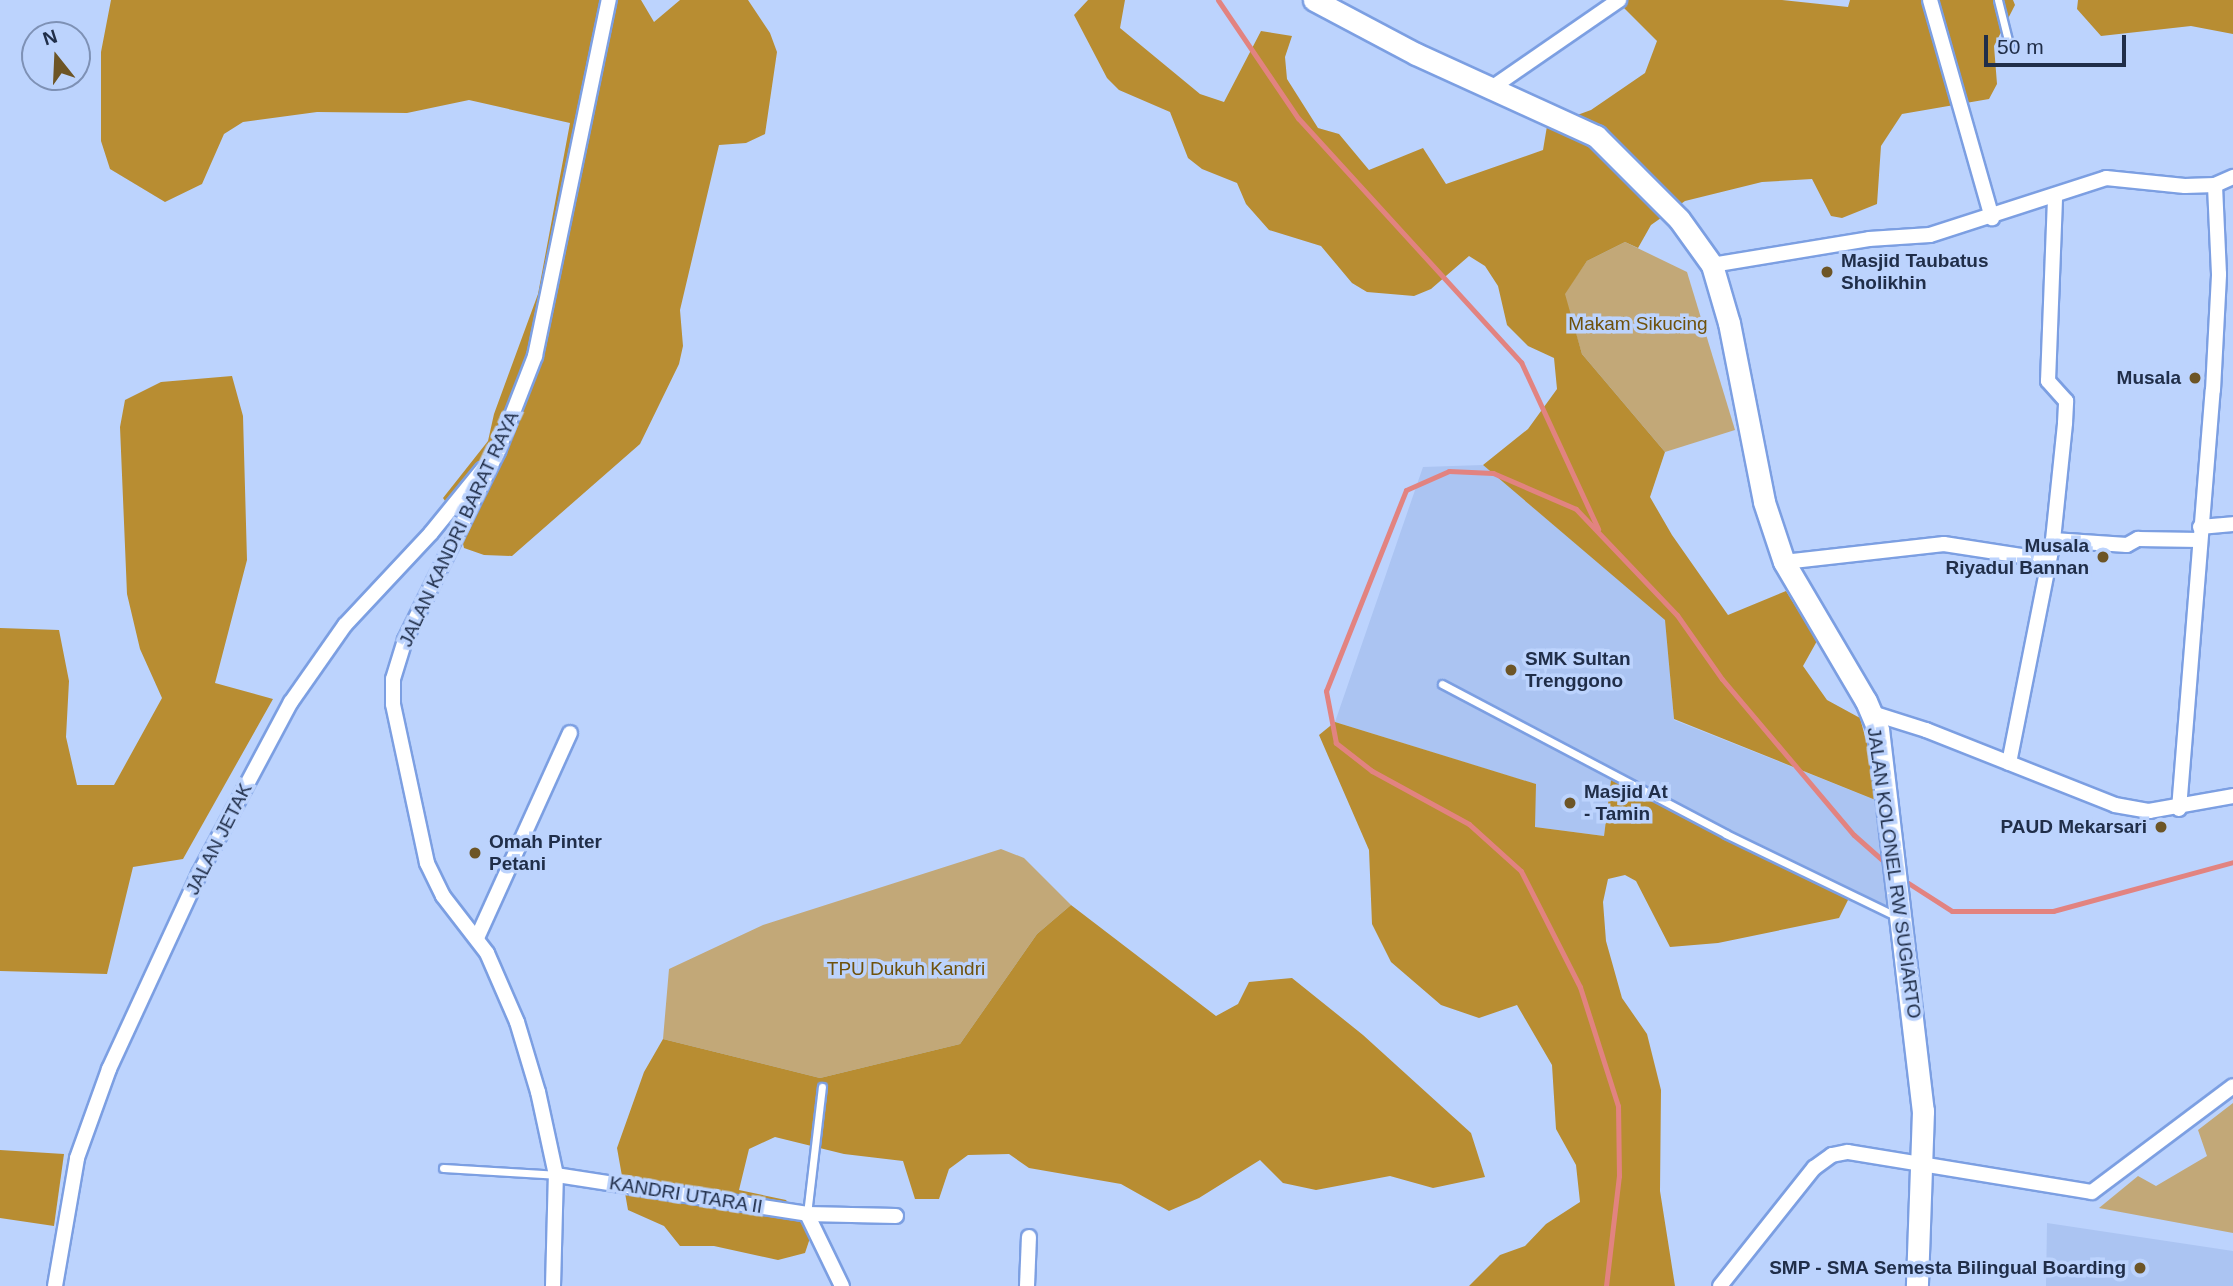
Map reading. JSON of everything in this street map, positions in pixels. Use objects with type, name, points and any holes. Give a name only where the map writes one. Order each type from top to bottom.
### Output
[{"type":"main road","name":"JALAN KOLONEL RW SUGIARTO","points":[[1314,0],[1490,89],[1596,136],[1611,147],[1679,219],[1712,265],[1729,323],[1764,502],[1784,562],[1872,713],[1897,872],[1923,1111],[1924,1163],[1917,1286]]},
{"type":"street","name":"JALAN KANDRI BARAT RAYA","points":[[553,1286],[556,1175],[517,1022],[477,939],[443,896],[427,863],[393,704],[393,679],[405,640],[498,451],[535,356],[609,0]]},
{"type":"street","points":[[1490,89],[1619,0]]},
{"type":"street","points":[[1930,0],[1992,218]]},
{"type":"street","points":[[1712,265],[1869,239],[1930,235],[1992,218],[2106,178],[2215,185],[2233,177]]},
{"type":"street","points":[[2179,809],[2219,274],[2215,185]]},
{"type":"street","points":[[2010,763],[2047,560],[2053,540],[2066,402],[2048,381],[2055,195]]},
{"type":"street","name":"JALAN JETAK","points":[[55,1286],[77,1158],[109,1069],[199,874],[291,702],[345,625],[431,533],[498,451]]},
{"type":"street","points":[[2053,540],[2127,545],[2138,539],[2199,534],[2233,524]]},
{"type":"street","points":[[1784,562],[1944,544],[2047,560]]},
{"type":"street","points":[[1872,713],[2010,763],[2115,805],[2149,811],[2179,809],[2233,796]]},
{"type":"street","points":[[477,939],[570,733]]},
{"type":"street","points":[[1720,1286],[1814,1168],[1832,1155],[1848,1152],[2092,1192],[2233,1086]]},
{"type":"street","name":"KANDRI UTARA II","points":[[556,1175],[809,1218],[896,1216]]},
{"type":"street","points":[[809,1218],[842,1286]]},
{"type":"street","points":[[1027,1286],[1029,1237]]},
{"type":"lane","points":[[1998,0],[2009,44]]},
{"type":"lane","points":[[1442,684],[1726,834],[1903,919]]},
{"type":"lane","points":[[809,1218],[822,1087]]},
{"type":"lane","points":[[443,1168],[556,1175]]},
{"type":"shaded area","points":[[111,0],[641,0],[654,22],[680,0],[748,0],[770,33],[777,52],[765,134],[746,143],[719,145],[680,310],[683,346],[679,364],[640,444],[512,556],[484,555],[464,548],[457,518],[443,498],[488,441],[494,414],[538,294],[570,123],[469,100],[407,113],[317,112],[243,122],[224,134],[202,184],[165,202],[110,169],[101,141],[101,52]]},
{"type":"shaded area","points":[[1088,0],[1125,0],[1120,28],[1200,94],[1224,102],[1261,31],[1292,36],[1285,57],[1287,79],[1318,128],[1339,134],[1369,170],[1423,148],[1446,184],[1543,150],[1547,126],[1591,110],[1645,73],[1657,41],[1616,0],[1782,0],[1848,7],[1850,0],[2013,0],[2015,5],[1994,46],[1997,84],[1989,99],[1902,114],[1881,146],[1877,204],[1842,218],[1831,216],[1812,179],[1762,182],[1685,201],[1651,225],[1638,248],[1625,242],[1587,261],[1565,294],[1582,354],[1665,452],[1650,497],[1672,535],[1728,615],[1786,591],[1817,641],[1803,666],[1827,700],[1860,718],[1883,803],[1674,719],[1665,620],[1483,465],[1528,429],[1557,389],[1554,358],[1528,346],[1507,325],[1498,286],[1485,266],[1469,256],[1431,289],[1414,296],[1367,292],[1352,283],[1321,246],[1269,230],[1246,204],[1237,183],[1202,169],[1188,158],[1170,112],[1119,90],[1107,78],[1074,15]]},
{"type":"shaded area","points":[[2078,0],[2233,0],[2233,34],[2191,26],[2101,36],[2077,9]]},
{"type":"shaded area","points":[[232,376],[243,416],[247,560],[215,683],[273,699],[183,859],[133,867],[107,974],[0,971],[0,628],[59,630],[69,681],[66,737],[77,785],[114,785],[162,698],[140,649],[127,594],[120,427],[125,400],[161,382]]},
{"type":"shaded area","name":"SMK Sultan Trenggono","points":[[1483,465],[1666,620],[1674,720],[1883,803],[1894,913],[1611,780],[1604,836],[1535,827],[1535,784],[1335,722],[1423,467]]},
{"type":"shaded area","points":[[1335,722],[1536,784],[1535,827],[1604,836],[1611,780],[1851,894],[1839,918],[1718,943],[1670,947],[1636,881],[1625,875],[1608,879],[1603,902],[1606,941],[1622,998],[1647,1034],[1661,1090],[1660,1191],[1675,1286],[1469,1286],[1500,1255],[1525,1246],[1546,1224],[1580,1202],[1576,1165],[1556,1129],[1552,1065],[1517,1005],[1479,1018],[1441,1005],[1391,962],[1372,924],[1369,850],[1319,735]]},
{"type":"shaded area","points":[[1071,905],[1216,1016],[1238,1004],[1249,982],[1292,978],[1363,1035],[1471,1133],[1485,1177],[1433,1188],[1390,1176],[1316,1190],[1283,1183],[1260,1160],[1199,1198],[1169,1211],[1121,1184],[1029,1168],[1009,1154],[968,1155],[949,1169],[939,1199],[915,1199],[903,1161],[844,1154],[775,1137],[749,1149],[739,1190],[786,1200],[811,1235],[805,1253],[778,1260],[714,1246],[680,1246],[664,1226],[628,1210],[617,1148],[644,1072],[663,1039],[820,1078],[960,1044],[1037,934]]},
{"type":"shaded area","points":[[0,1150],[64,1154],[54,1226],[0,1218]]},
{"type":"shaded area","name":"SMP - SMA Semesta Bilingual Boarding","points":[[2047,1223],[2233,1251],[2233,1286],[2046,1286]]},
{"type":"green space","name":"Makam Sikucing","points":[[1625,242],[1687,272],[1735,430],[1665,452],[1582,354],[1564,294],[1587,261]]},
{"type":"green space","name":"TPU Dukuh Kandri","points":[[1001,849],[1024,858],[1071,905],[1037,934],[960,1044],[820,1078],[663,1039],[669,969],[763,925]]},
{"type":"green space","points":[[2233,1103],[2233,1233],[2099,1208],[2138,1176],[2156,1186],[2207,1156],[2198,1130]]},
{"type":"waterway","points":[[1218,0],[1298,118],[1521,362],[1598,529]]},
{"type":"waterway","points":[[1606,1286],[1619,1176],[1618,1106],[1580,987],[1521,871],[1469,824],[1372,771],[1336,743],[1326,691],[1406,490],[1449,471],[1493,473],[1576,509],[1677,615],[1722,679],[1854,835],[1888,865]]},
{"type":"waterway","points":[[1902,879],[1952,911],[2053,911],[2233,862]]},
{"type":"place","name":"Masjid Taubatus Sholikhin","points":[[1827,272]]},
{"type":"place","name":"Musala","points":[[2195,378]]},
{"type":"place","name":"Musala Riyadul Bannan","points":[[2103,557]]},
{"type":"place","name":"SMK Sultan Trenggono","points":[[1511,670]]},
{"type":"place","name":"Masjid At - Tamin","points":[[1570,803]]},
{"type":"place","name":"PAUD Mekarsari","points":[[2161,827]]},
{"type":"place","name":"Omah Pinter Petani","points":[[475,853]]},
{"type":"place","name":"SMP - SMA Semesta Bilingual Boarding","points":[[2140,1268]]}]
